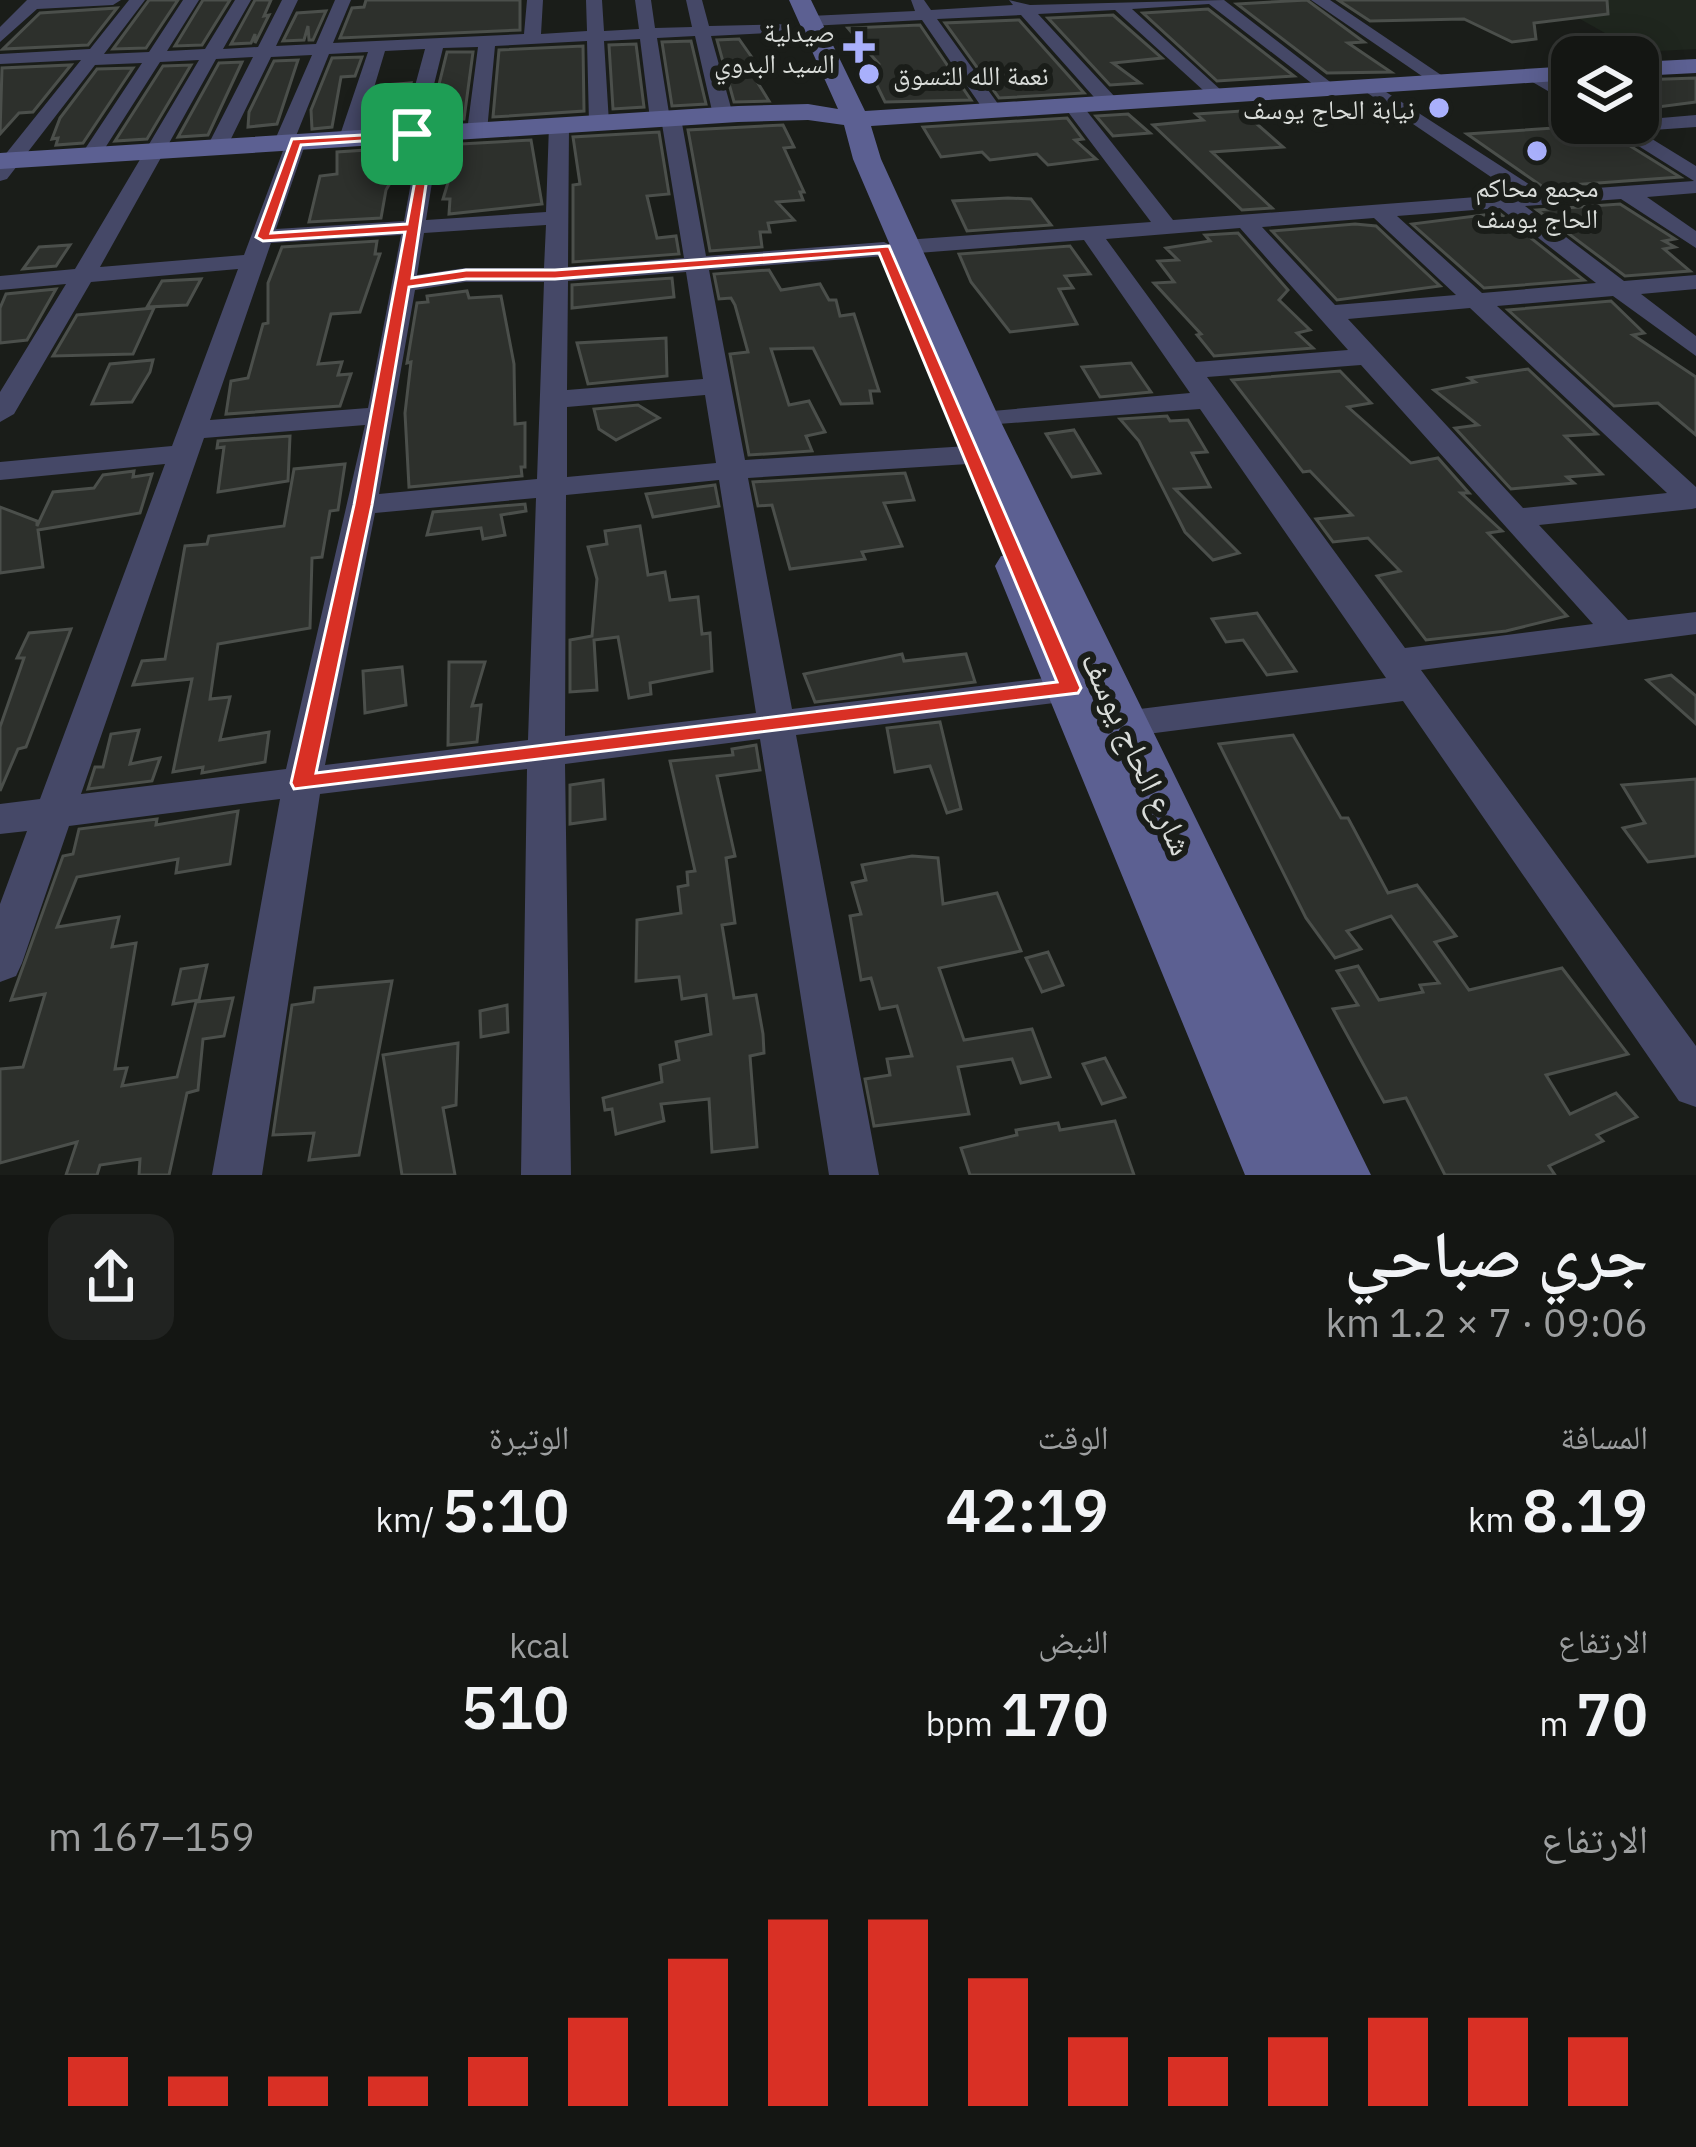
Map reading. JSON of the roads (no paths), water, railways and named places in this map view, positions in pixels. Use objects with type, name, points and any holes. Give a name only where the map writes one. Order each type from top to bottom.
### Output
[{"type":"main road","name":"شارع الحاج يوسف","points":[[794,12],[843,119],[867,159],[894,248],[974,437],[1070,688],[1279,1175]]},
{"type":"main road","points":[[1659,68],[1696,66]]},
{"type":"main road","points":[[4,165],[91,155],[665,118],[808,112],[843,119],[1551,75]]},
{"type":"main road","name":"شارع الحاج يوسف","points":[[974,437],[1124,724],[1337,1175]]},
{"type":"street","points":[[4,29],[34,2],[113,0]]},
{"type":"street","points":[[4,165],[137,0]]},
{"type":"street","points":[[91,155],[191,0]]},
{"type":"street","points":[[0,414],[87,276],[152,151],[243,0]]},
{"type":"street","points":[[217,147],[290,0]]},
{"type":"street","points":[[0,963],[259,249],[290,142],[343,0]]},
{"type":"street","points":[[532,40],[535,0]]},
{"type":"street","points":[[594,0],[599,123]]},
{"type":"street","points":[[643,0],[697,262],[854,1175]]},
{"type":"street","points":[[694,0],[723,115]]},
{"type":"street","points":[[0,59],[701,31],[794,12],[1210,0],[1329,88]]},
{"type":"street","points":[[1318,0],[1441,81]]},
{"type":"street","points":[[1117,2],[1215,95]]},
{"type":"street","points":[[1022,4],[1108,101]]},
{"type":"street","points":[[921,8],[992,108]]},
{"type":"street","points":[[477,130],[487,43]]},
{"type":"street","points":[[237,1175],[302,783],[363,505],[404,284],[435,44]]},
{"type":"street","points":[[350,138],[378,46]]},
{"type":"street","points":[[1535,76],[1551,86]]},
{"type":"street","points":[[1369,86],[1537,199]]},
{"type":"street","points":[[1071,104],[1167,227]]},
{"type":"street","points":[[1659,123],[1696,121]]},
{"type":"street","points":[[546,1175],[546,753],[559,125]]},
{"type":"street","points":[[1646,144],[1696,175]]},
{"type":"street","points":[[404,284],[466,274],[555,274],[1696,187]]},
{"type":"street","points":[[1624,192],[1696,241]]},
{"type":"street","points":[[1504,201],[1695,346]]},
{"type":"street","points":[[1380,212],[1694,499]]},
{"type":"street","points":[[0,283],[87,276],[413,227],[556,218]]},
{"type":"street","points":[[1246,222],[1618,631]]},
{"type":"street","points":[[1090,233],[1696,1085]]},
{"type":"street","points":[[1330,313],[1696,282]]},
{"type":"street","points":[[363,505],[731,470],[974,437],[1198,385],[1370,356]]},
{"type":"street","points":[[552,400],[717,386]]},
{"type":"street","points":[[1,472],[380,415]]},
{"type":"street","points":[[1515,518],[1694,499]]},
{"type":"street","points":[[1124,724],[1618,631],[1691,629]]},
{"type":"street","points":[[0,819],[1070,688]]},
{"type":"place","name":"صيدلية السيد البدوي","points":[[859,47]]},
{"type":"place","name":"نعمة الله للتسوق","points":[[869,74]]},
{"type":"place","name":"نيابة الحاج يوسف","points":[[1439,108]]},
{"type":"place","name":"مجمع محاكم الحاج يوسف","points":[[1537,151]]}]
